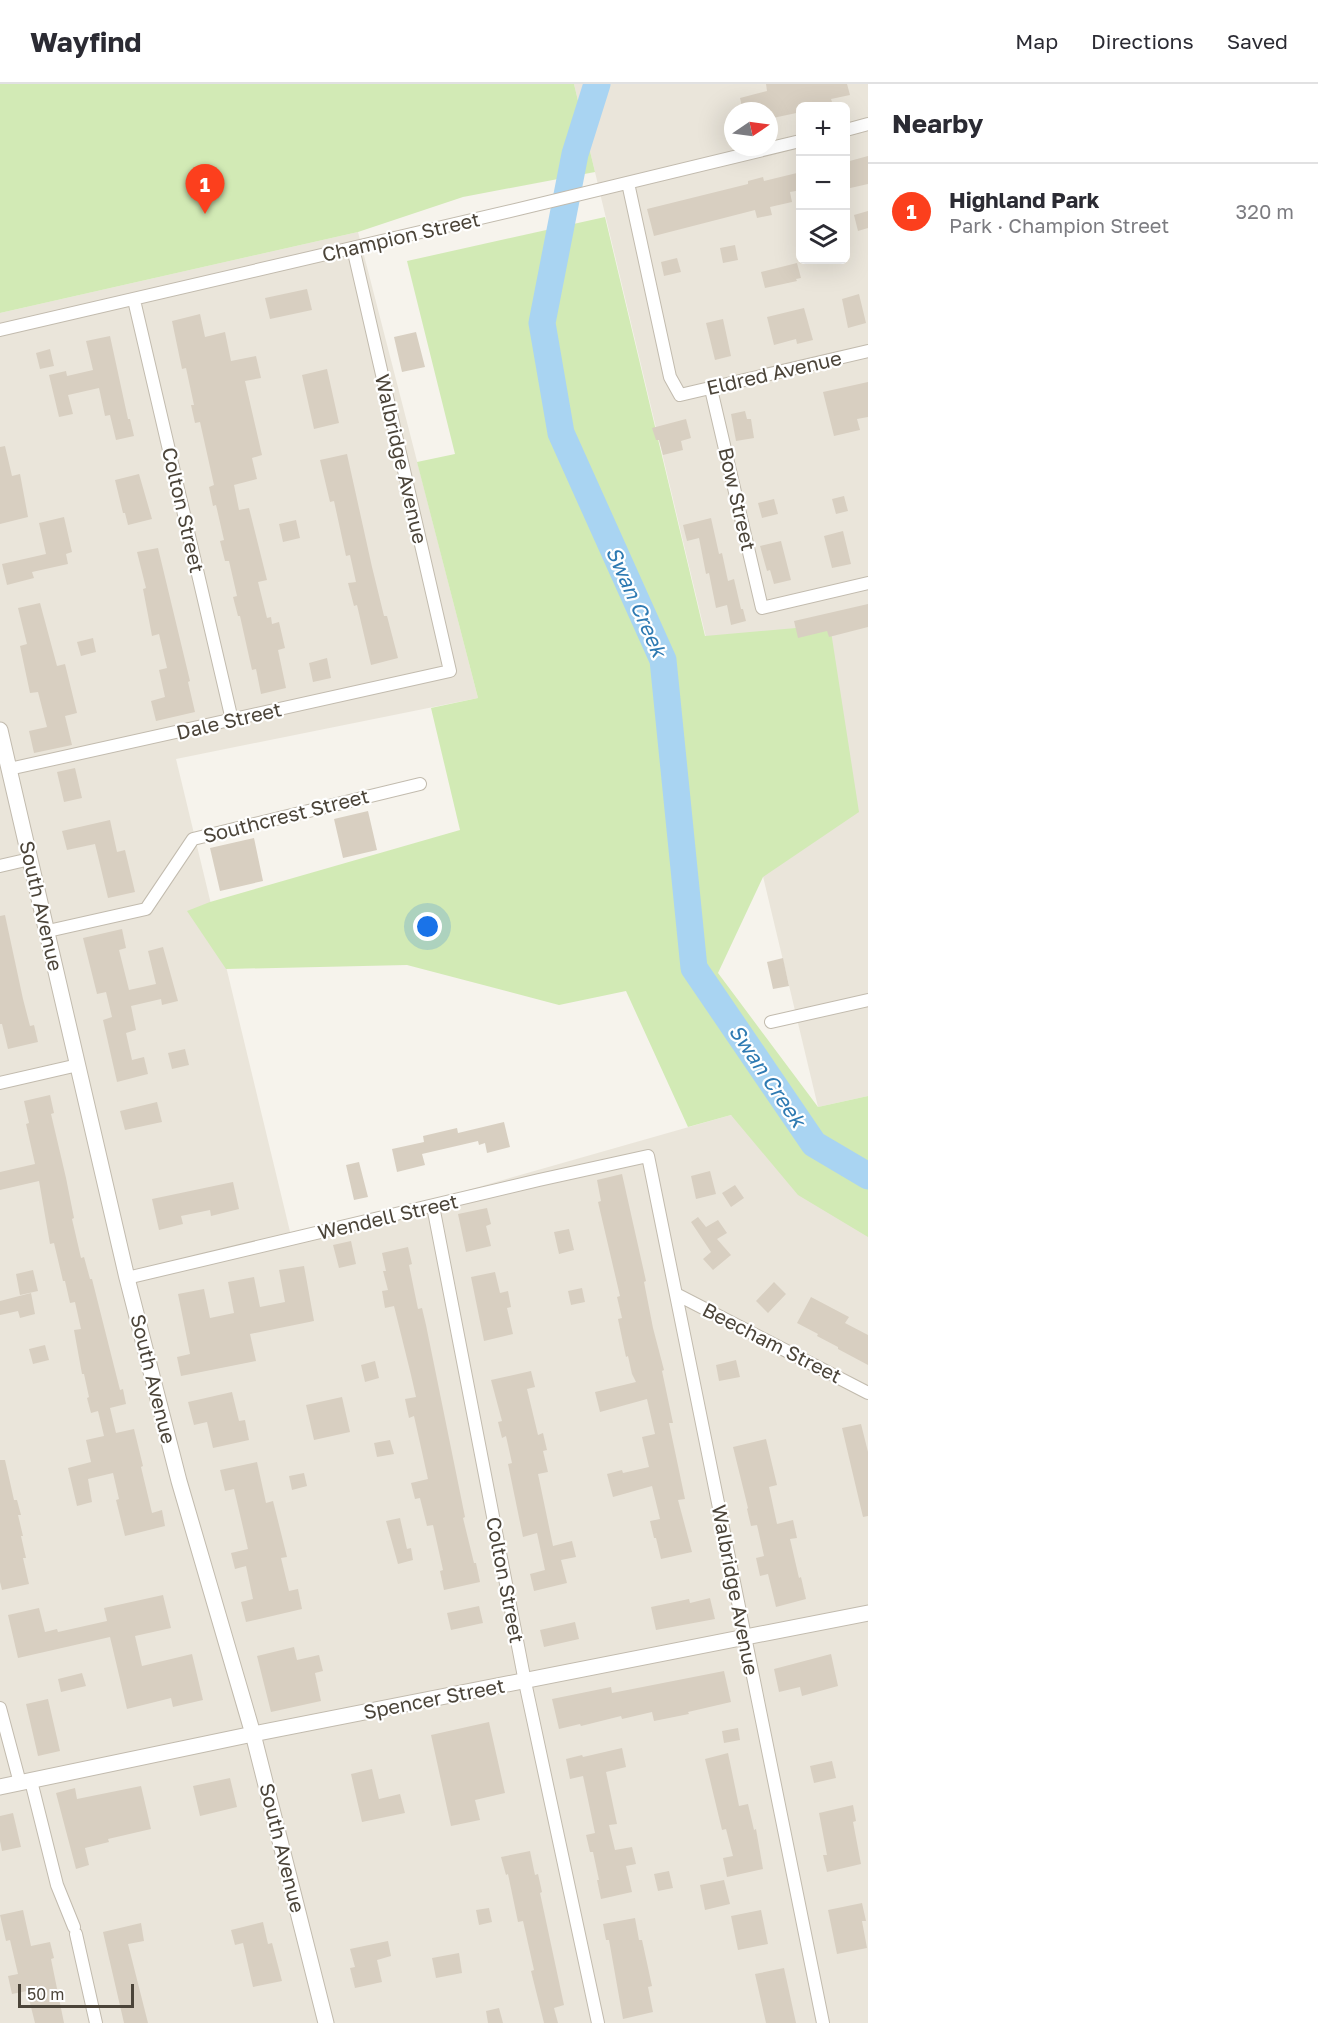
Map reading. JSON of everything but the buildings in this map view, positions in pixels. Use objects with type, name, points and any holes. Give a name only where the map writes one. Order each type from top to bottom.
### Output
[{"type":"street","points":[[850,129],[868,124]]},
{"type":"street","name":"Champion Street","points":[[0,330],[796,142]]},
{"type":"street","name":"Eldred Avenue","points":[[628,183],[670,377],[680,395],[868,351]]},
{"type":"street","name":"Walbridge Avenue","points":[[353,248],[450,671]]},
{"type":"street","name":"Colton Street","points":[[134,300],[232,720]]},
{"type":"street","name":"Bow Street","points":[[711,389],[762,608],[868,584]]},
{"type":"street","name":"Dale Street","points":[[9,769],[450,671]]},
{"type":"street","name":"South Avenue","points":[[0,730],[127,1278],[179,1481],[253,1734],[326,2023]]},
{"type":"street","name":"Southcrest Street","points":[[48,931],[146,909],[193,839],[420,784]]},
{"type":"street","points":[[0,866],[30,859]]},
{"type":"street","points":[[771,1022],[868,1000]]},
{"type":"street","points":[[0,1083],[78,1065]]},
{"type":"street","name":"Walbridge Avenue","points":[[648,1156],[823,2023]]},
{"type":"street","name":"Wendell Street","points":[[127,1278],[648,1156]]},
{"type":"street","name":"Colton Street","points":[[434,1206],[525,1682],[598,2023]]},
{"type":"street","name":"Beecham Street","points":[[676,1294],[868,1393]]},
{"type":"street","name":"Spencer Street","points":[[0,1787],[253,1734],[868,1613]]},
{"type":"street","points":[[0,1708],[26,1782],[57,1885],[75,1931],[96,2023]]},
{"type":"shaded area","points":[[574,84],[868,84],[868,1096],[818,1107]]},
{"type":"shaded area","points":[[358,232],[478,698],[176,759],[292,1240],[731,1115],[868,1197],[868,2023],[0,2023],[0,313]]},
{"type":"green space","points":[[0,84],[574,84],[595,172],[463,197],[358,232],[0,313]]},
{"type":"green space","points":[[605,217],[705,636],[830,625],[859,812],[763,877],[718,973],[818,1107],[868,1096],[868,1237],[798,1195],[731,1115],[688,1127],[626,991],[559,1005],[407,965],[226,969],[187,911],[210,902],[460,830],[431,708],[478,698],[417,462],[455,454],[407,261]]},
{"type":"waterway","name":"Swan Creek","points":[[597,84],[575,154],[542,323],[561,433],[663,660],[694,968],[814,1144],[868,1176]]},
{"type":"place","name":"Highland Park","points":[[205,214]]}]
